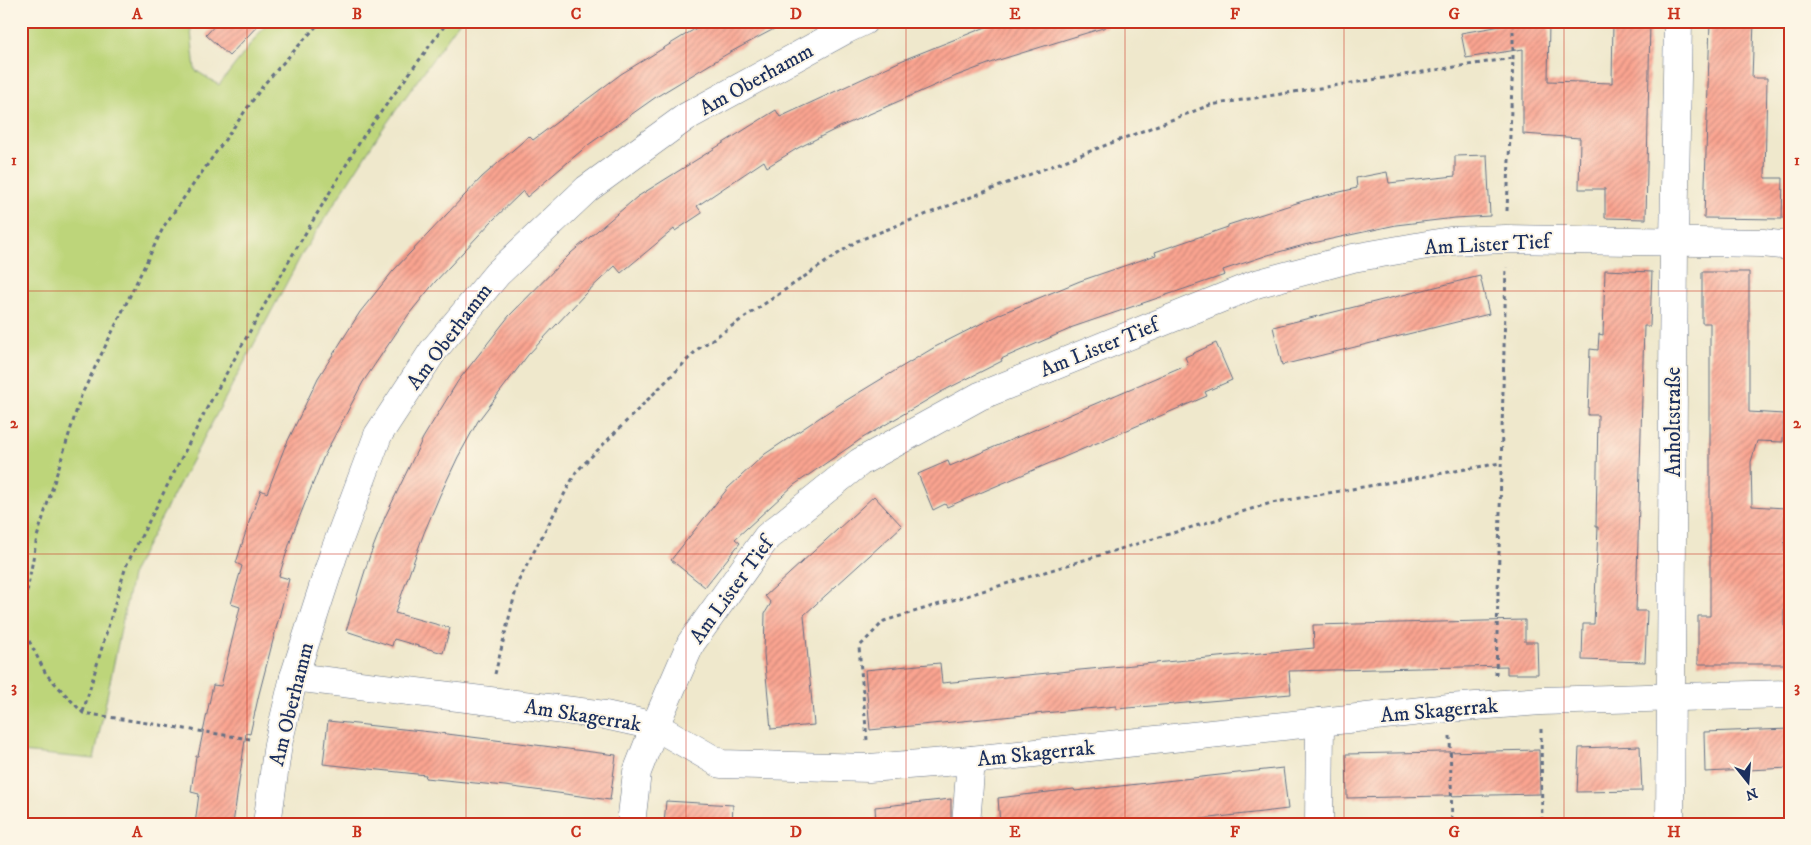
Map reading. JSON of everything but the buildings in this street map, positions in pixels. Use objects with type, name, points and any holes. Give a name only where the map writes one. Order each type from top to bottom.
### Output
[{"type":"street","name":"Am Oberhamm","points":[[267,824],[278,744],[294,677],[334,553],[378,435],[432,351],[497,274],[587,189],[686,117],[864,21]]},
{"type":"street","name":"Anholtstraße","points":[[1670,824],[1674,242],[1678,21]]},
{"type":"street","name":"Am Lister Tief","points":[[631,824],[637,772],[691,643],[767,537],[860,462],[980,396],[1256,284],[1352,258],[1450,241],[1506,239],[1762,242],[1790,246]]},
{"type":"street","name":"Am Skagerrak","points":[[294,677],[605,715],[655,726],[721,764],[869,768],[971,760],[1449,708],[1541,701],[1790,694]]},
{"type":"street","points":[[1319,824],[1320,722]]},
{"type":"street","points":[[966,824],[971,760]]},
{"type":"path","points":[[278,744],[83,713],[46,674],[21,625],[37,536],[81,396],[164,226],[265,83],[322,21]]},
{"type":"path","points":[[83,713],[126,566],[207,408],[293,254],[364,135],[448,21]]},
{"type":"path","points":[[1495,705],[1513,21]]},
{"type":"path","points":[[488,700],[518,582],[576,472],[698,350],[856,241],[1210,105],[1513,58]]},
{"type":"path","points":[[869,768],[859,647],[884,621],[1271,504],[1501,463]]},
{"type":"path","points":[[1541,701],[1542,824]]},
{"type":"path","points":[[1449,708],[1452,824]]},
{"type":"green space","points":[[21,21],[190,21],[195,70],[219,85],[269,21],[460,21],[379,134],[302,254],[133,571],[94,759],[21,752]]}]
